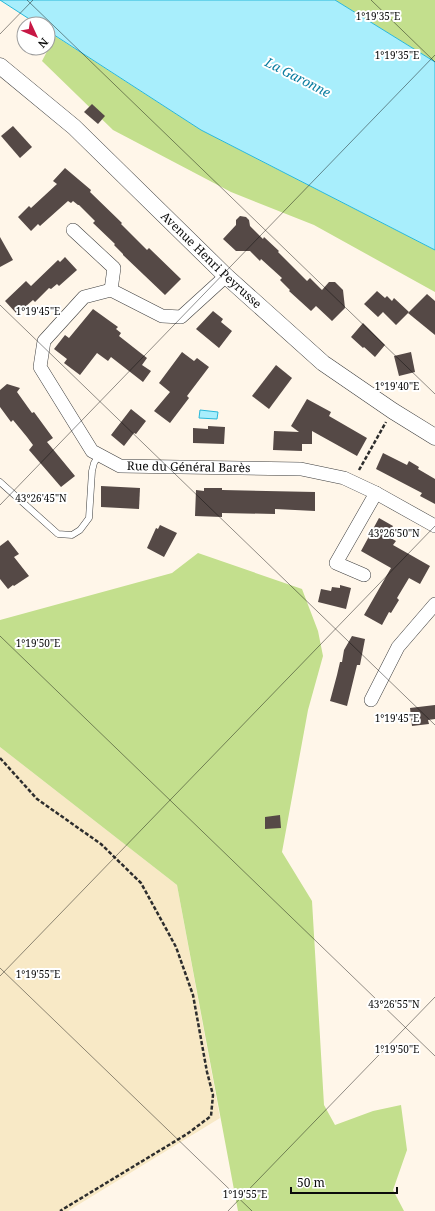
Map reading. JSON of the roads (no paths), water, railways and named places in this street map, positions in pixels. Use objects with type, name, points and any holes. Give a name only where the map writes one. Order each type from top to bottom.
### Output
[{"type":"street","name":"Avenue Henri Peyrusse","points":[[0,66],[74,127],[226,276],[323,363],[393,411],[435,437]]},
{"type":"street","points":[[73,230],[114,268],[111,290],[162,316],[181,317],[226,276]]},
{"type":"street","name":"Rue du Général Barès","points":[[111,290],[84,297],[44,340],[40,367],[92,451],[120,466],[301,469],[344,478],[376,493],[435,526]]},
{"type":"street","points":[[364,575],[336,563],[376,493]]},
{"type":"street","points":[[371,700],[398,647],[435,604]]},
{"type":"lane","points":[[0,482],[58,534],[72,535],[80,530],[89,518],[92,472],[94,463],[99,455]]},
{"type":"water","name":"La Garonne","points":[[0,0],[335,0],[435,62],[435,250],[201,130],[56,36],[56,16],[25,16]]},
{"type":"water","points":[[200,410],[218,412],[217,419],[199,418]]}]
